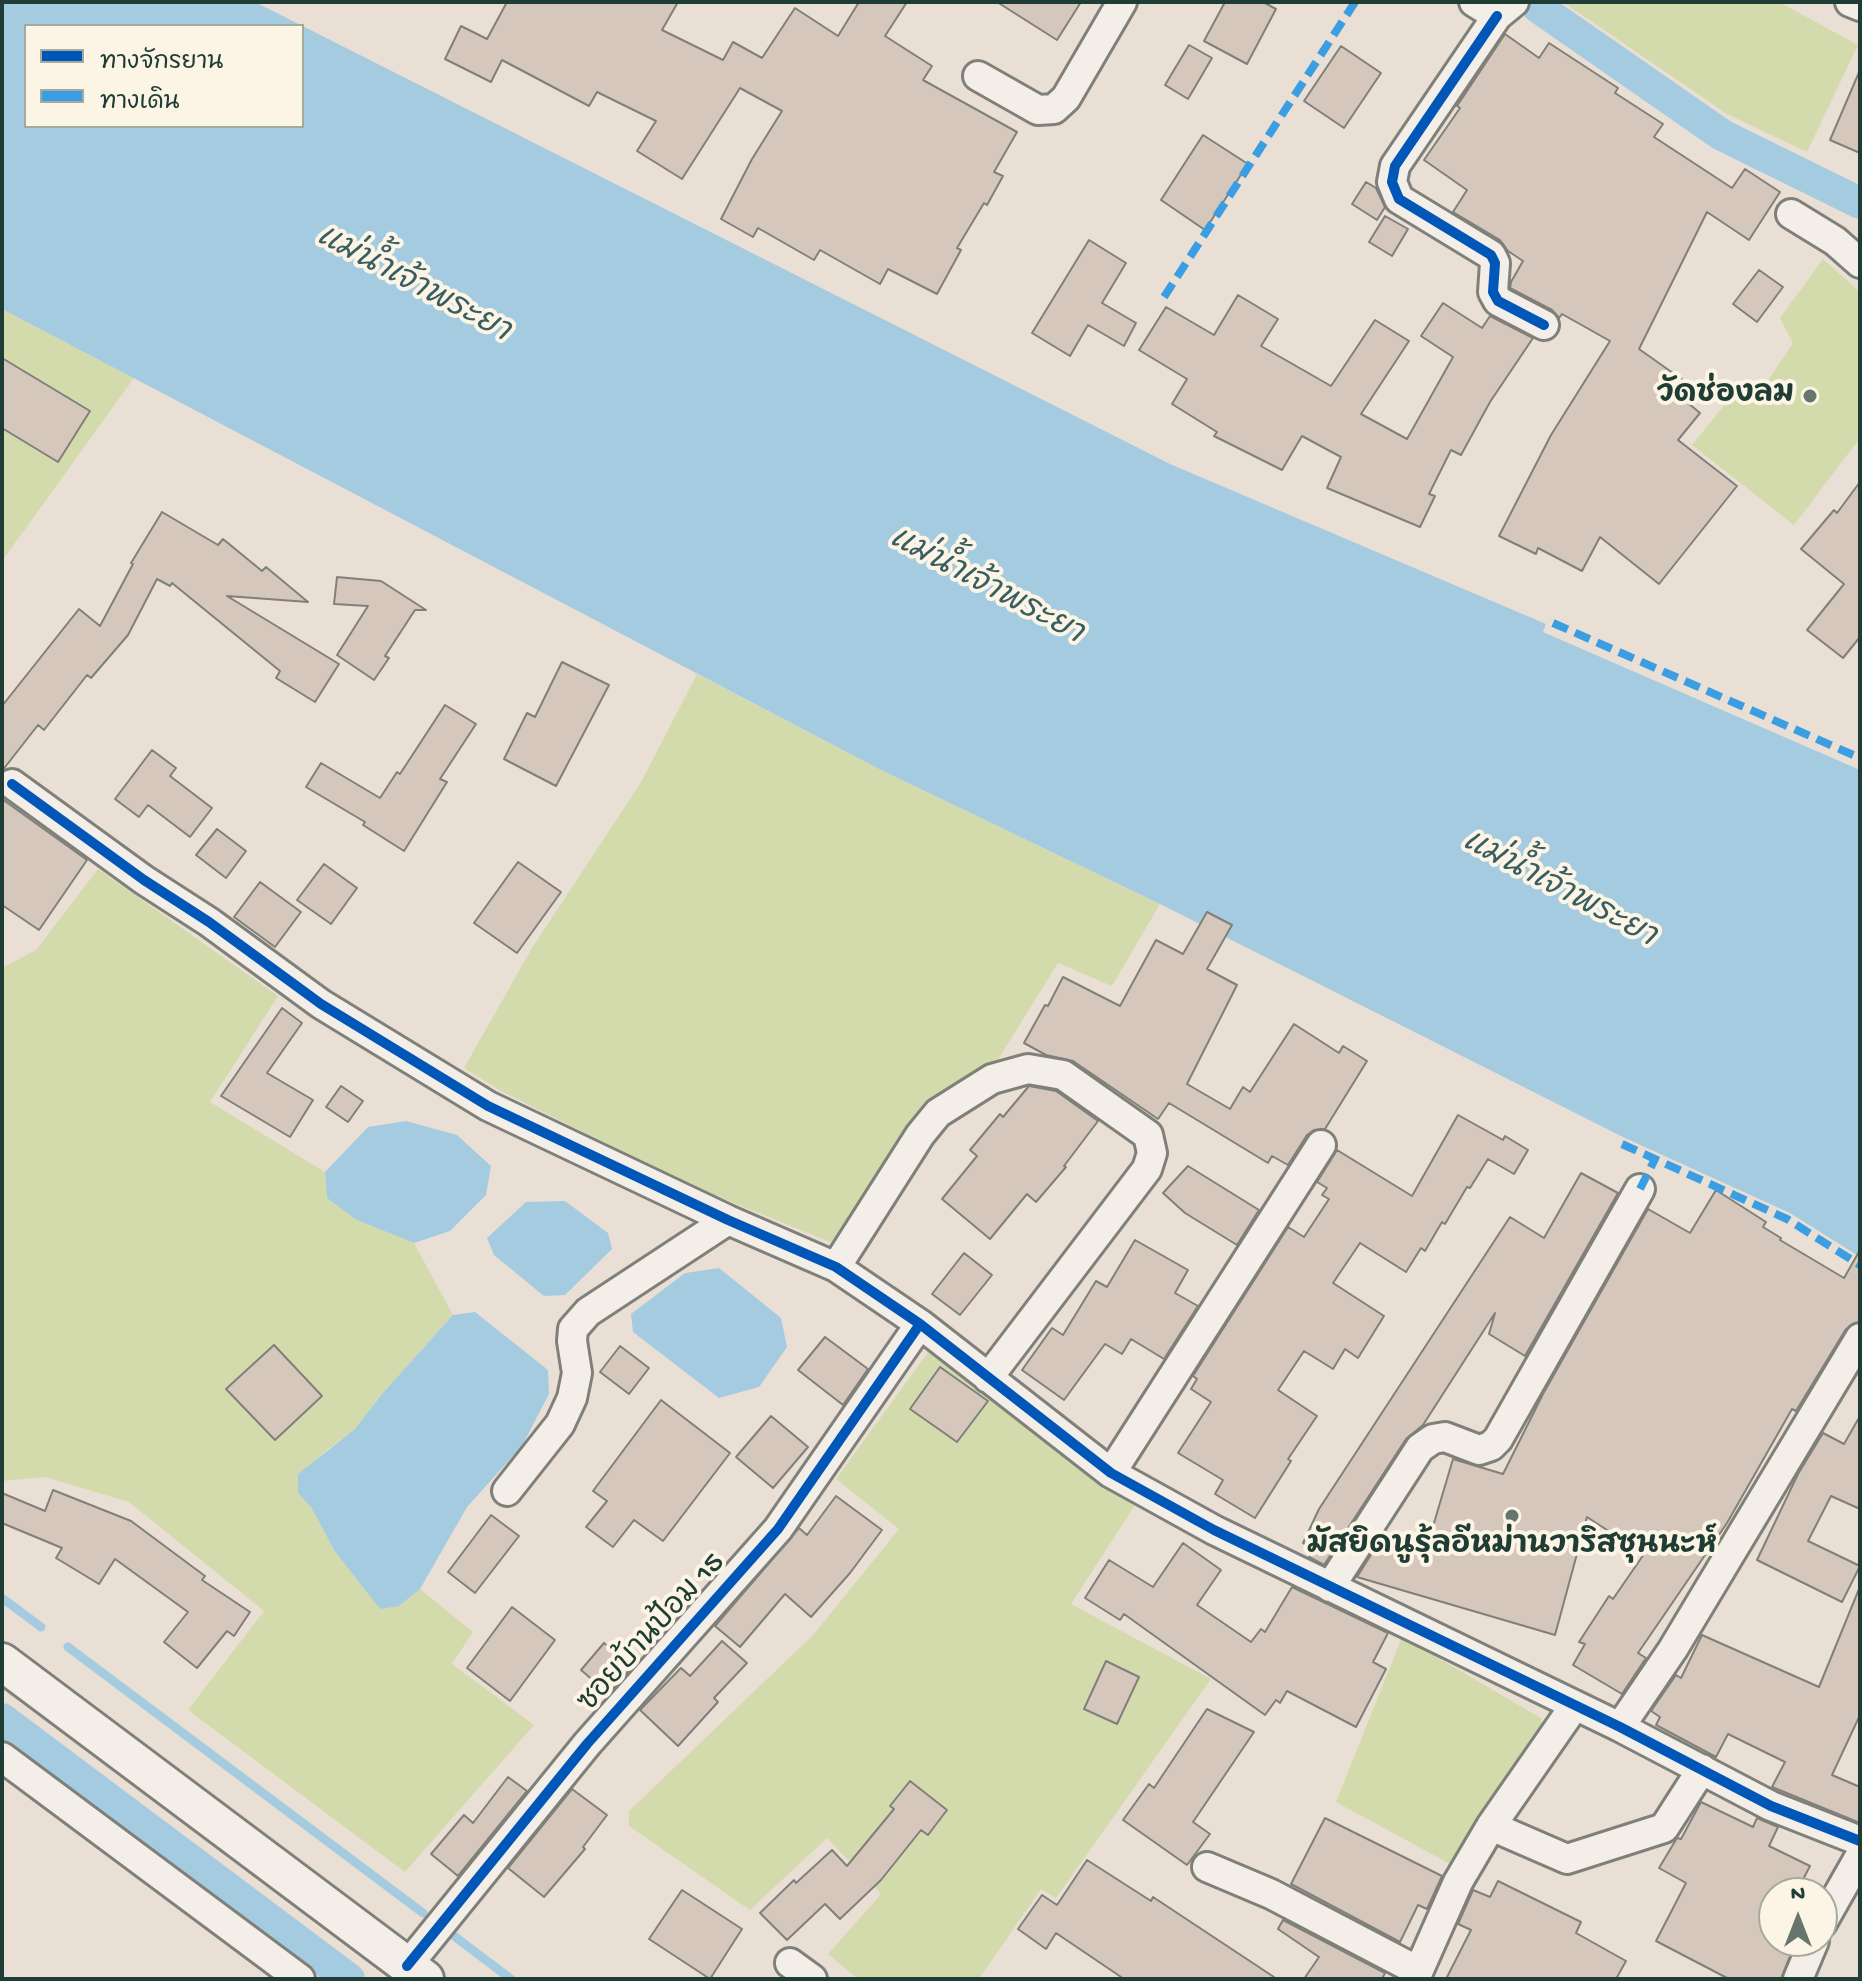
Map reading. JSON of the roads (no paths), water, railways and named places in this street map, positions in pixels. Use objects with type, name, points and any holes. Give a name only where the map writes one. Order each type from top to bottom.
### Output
[{"type":"main road","points":[[2,1662],[416,1972]]},
{"type":"street","points":[[978,76],[1038,110],[1054,109],[1066,98],[1122,2]]},
{"type":"street","points":[[1850,2],[1860,6]]},
{"type":"street","points":[[1495,7],[1395,166],[1392,182],[1399,199],[1491,255],[1495,263],[1493,292],[1498,301],[1544,325]]},
{"type":"street","points":[[1791,214],[1835,241],[1860,263]]},
{"type":"street","points":[[12,784],[333,1012],[488,1106],[728,1220],[836,1267],[920,1324],[1111,1473],[1214,1530],[1620,1727],[1771,1806],[1860,1841]]},
{"type":"street","points":[[836,1267],[920,1135],[938,1113],[992,1079],[1028,1069],[1063,1075],[1148,1135],[1152,1153],[1147,1169],[988,1378]]},
{"type":"street","points":[[1111,1473],[1321,1145]]},
{"type":"street","points":[[1330,1587],[1420,1448],[1433,1439],[1445,1437],[1479,1450],[1491,1446],[1498,1439],[1640,1189]]},
{"type":"street","points":[[507,1491],[560,1424],[572,1398],[577,1373],[573,1329],[588,1312],[728,1220]]},
{"type":"street","name":"ซอยบ้านป้อม 15","points":[[416,1972],[587,1744],[778,1529],[920,1324]]},
{"type":"street","points":[[1620,1727],[1673,1649],[1860,1338]]},
{"type":"street","points":[[1207,1867],[1271,1894],[1417,1975],[1458,1882],[1491,1826],[1575,1705]]},
{"type":"street","points":[[2,1757],[300,1979]]},
{"type":"street","points":[[1491,1826],[1567,1859],[1664,1828],[1702,1769]]},
{"type":"street","points":[[1838,1895],[1860,1856]]},
{"type":"street","points":[[1798,1979],[1807,1957]]},
{"type":"water","name":"แม่น้ำเจ้าพระยา","points":[[2,2],[255,2],[299,24],[24,24],[24,128],[304,128],[304,27],[1170,464],[1546,624],[1543,632],[1860,770],[1860,1257],[1790,1213],[1625,1138],[1160,904],[879,769],[2,309]]},
{"type":"water","points":[[406,1121],[457,1135],[491,1166],[486,1195],[450,1231],[414,1243],[355,1219],[327,1198],[325,1172],[368,1127]]},
{"type":"water","points":[[565,1201],[608,1233],[612,1249],[565,1295],[544,1296],[494,1255],[487,1238],[526,1202]]},
{"type":"water","points":[[719,1268],[781,1318],[787,1347],[759,1387],[719,1398],[633,1332],[631,1314],[685,1273]]},
{"type":"water","points":[[475,1312],[548,1370],[549,1394],[522,1446],[467,1507],[420,1589],[399,1606],[380,1609],[334,1550],[311,1507],[298,1493],[298,1474],[355,1429],[453,1315]]},
{"type":"waterway","points":[[1538,7],[1722,135],[1860,203]]},
{"type":"waterway","points":[[2,1598],[41,1627]]},
{"type":"waterway","points":[[68,1647],[423,1913]]},
{"type":"waterway","points":[[2,1719],[349,1979]]},
{"type":"waterway","points":[[454,1936],[511,1979]]},
{"type":"place","name":"วัดช่องลม","points":[[1810,396]]},
{"type":"place","name":"มัสยิดนูรุ้ลอีหม่านวาริสซุนนะห์","points":[[1512,1516]]}]
